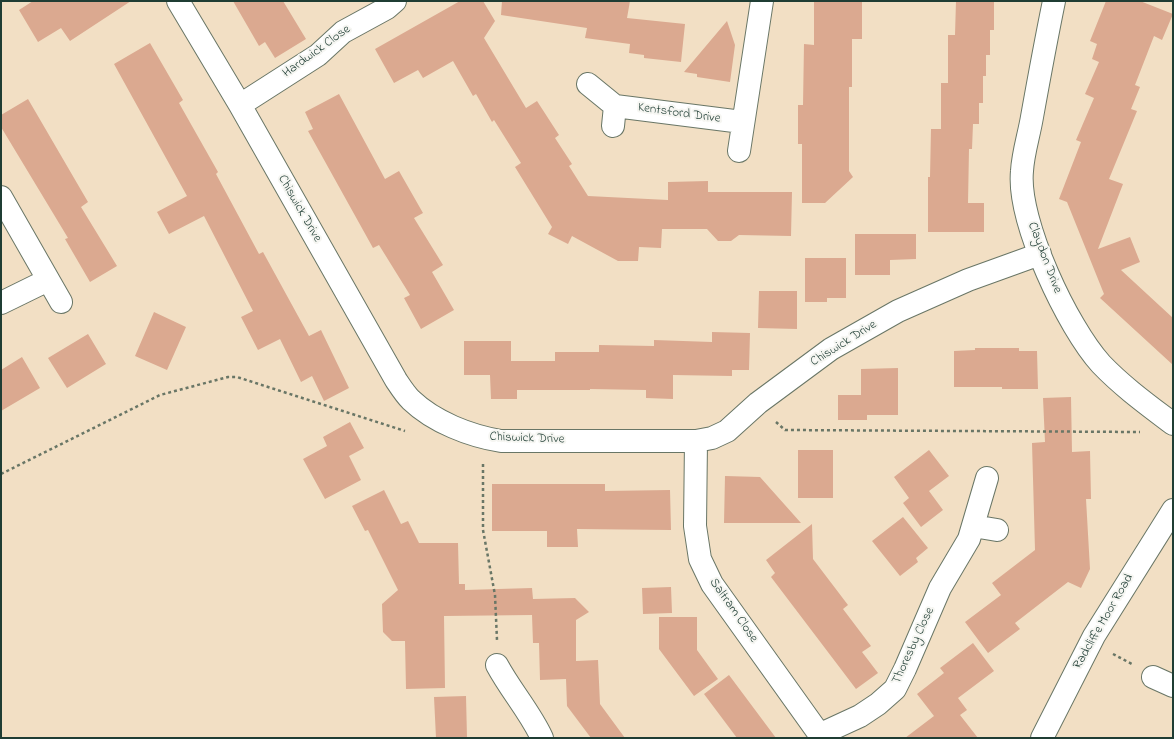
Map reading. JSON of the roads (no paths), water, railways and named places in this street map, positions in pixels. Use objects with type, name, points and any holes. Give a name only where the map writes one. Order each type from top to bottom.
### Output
[{"type":"street","name":"Chiswick Drive","points":[[178,1],[240,106],[396,380],[410,399],[424,411],[445,422],[483,438],[501,441],[696,441],[712,438],[727,431],[758,403],[831,349],[898,311],[968,280],[1040,254]]},
{"type":"street","name":"Hardwick Close","points":[[240,106],[318,55],[343,32],[387,8],[395,1]]},
{"type":"street","points":[[739,151],[742,122],[762,1]]},
{"type":"street","name":"Claydon Drive","points":[[1054,1],[1022,172],[1026,211],[1040,254],[1068,317],[1083,342],[1101,364],[1128,390],[1168,420]]},
{"type":"street","name":"Kentsford Drive","points":[[588,84],[614,116],[742,122]]},
{"type":"street","points":[[1,197],[61,302]]},
{"type":"street","points":[[1,303],[48,280]]},
{"type":"street","name":"Saltram Close","points":[[696,441],[695,526],[700,559],[712,584],[822,736]]},
{"type":"street","name":"Thoresby Close","points":[[822,736],[860,716],[878,704],[895,689],[906,669],[940,588],[970,539],[987,478]]},
{"type":"street","name":"Radcliffe Moor Road","points":[[1042,738],[1091,641],[1173,510]]},
{"type":"street","points":[[973,526],[996,530]]},
{"type":"street","points":[[497,665],[510,688],[528,711],[542,738]]},
{"type":"street","points":[[1153,676],[1173,686]]}]
